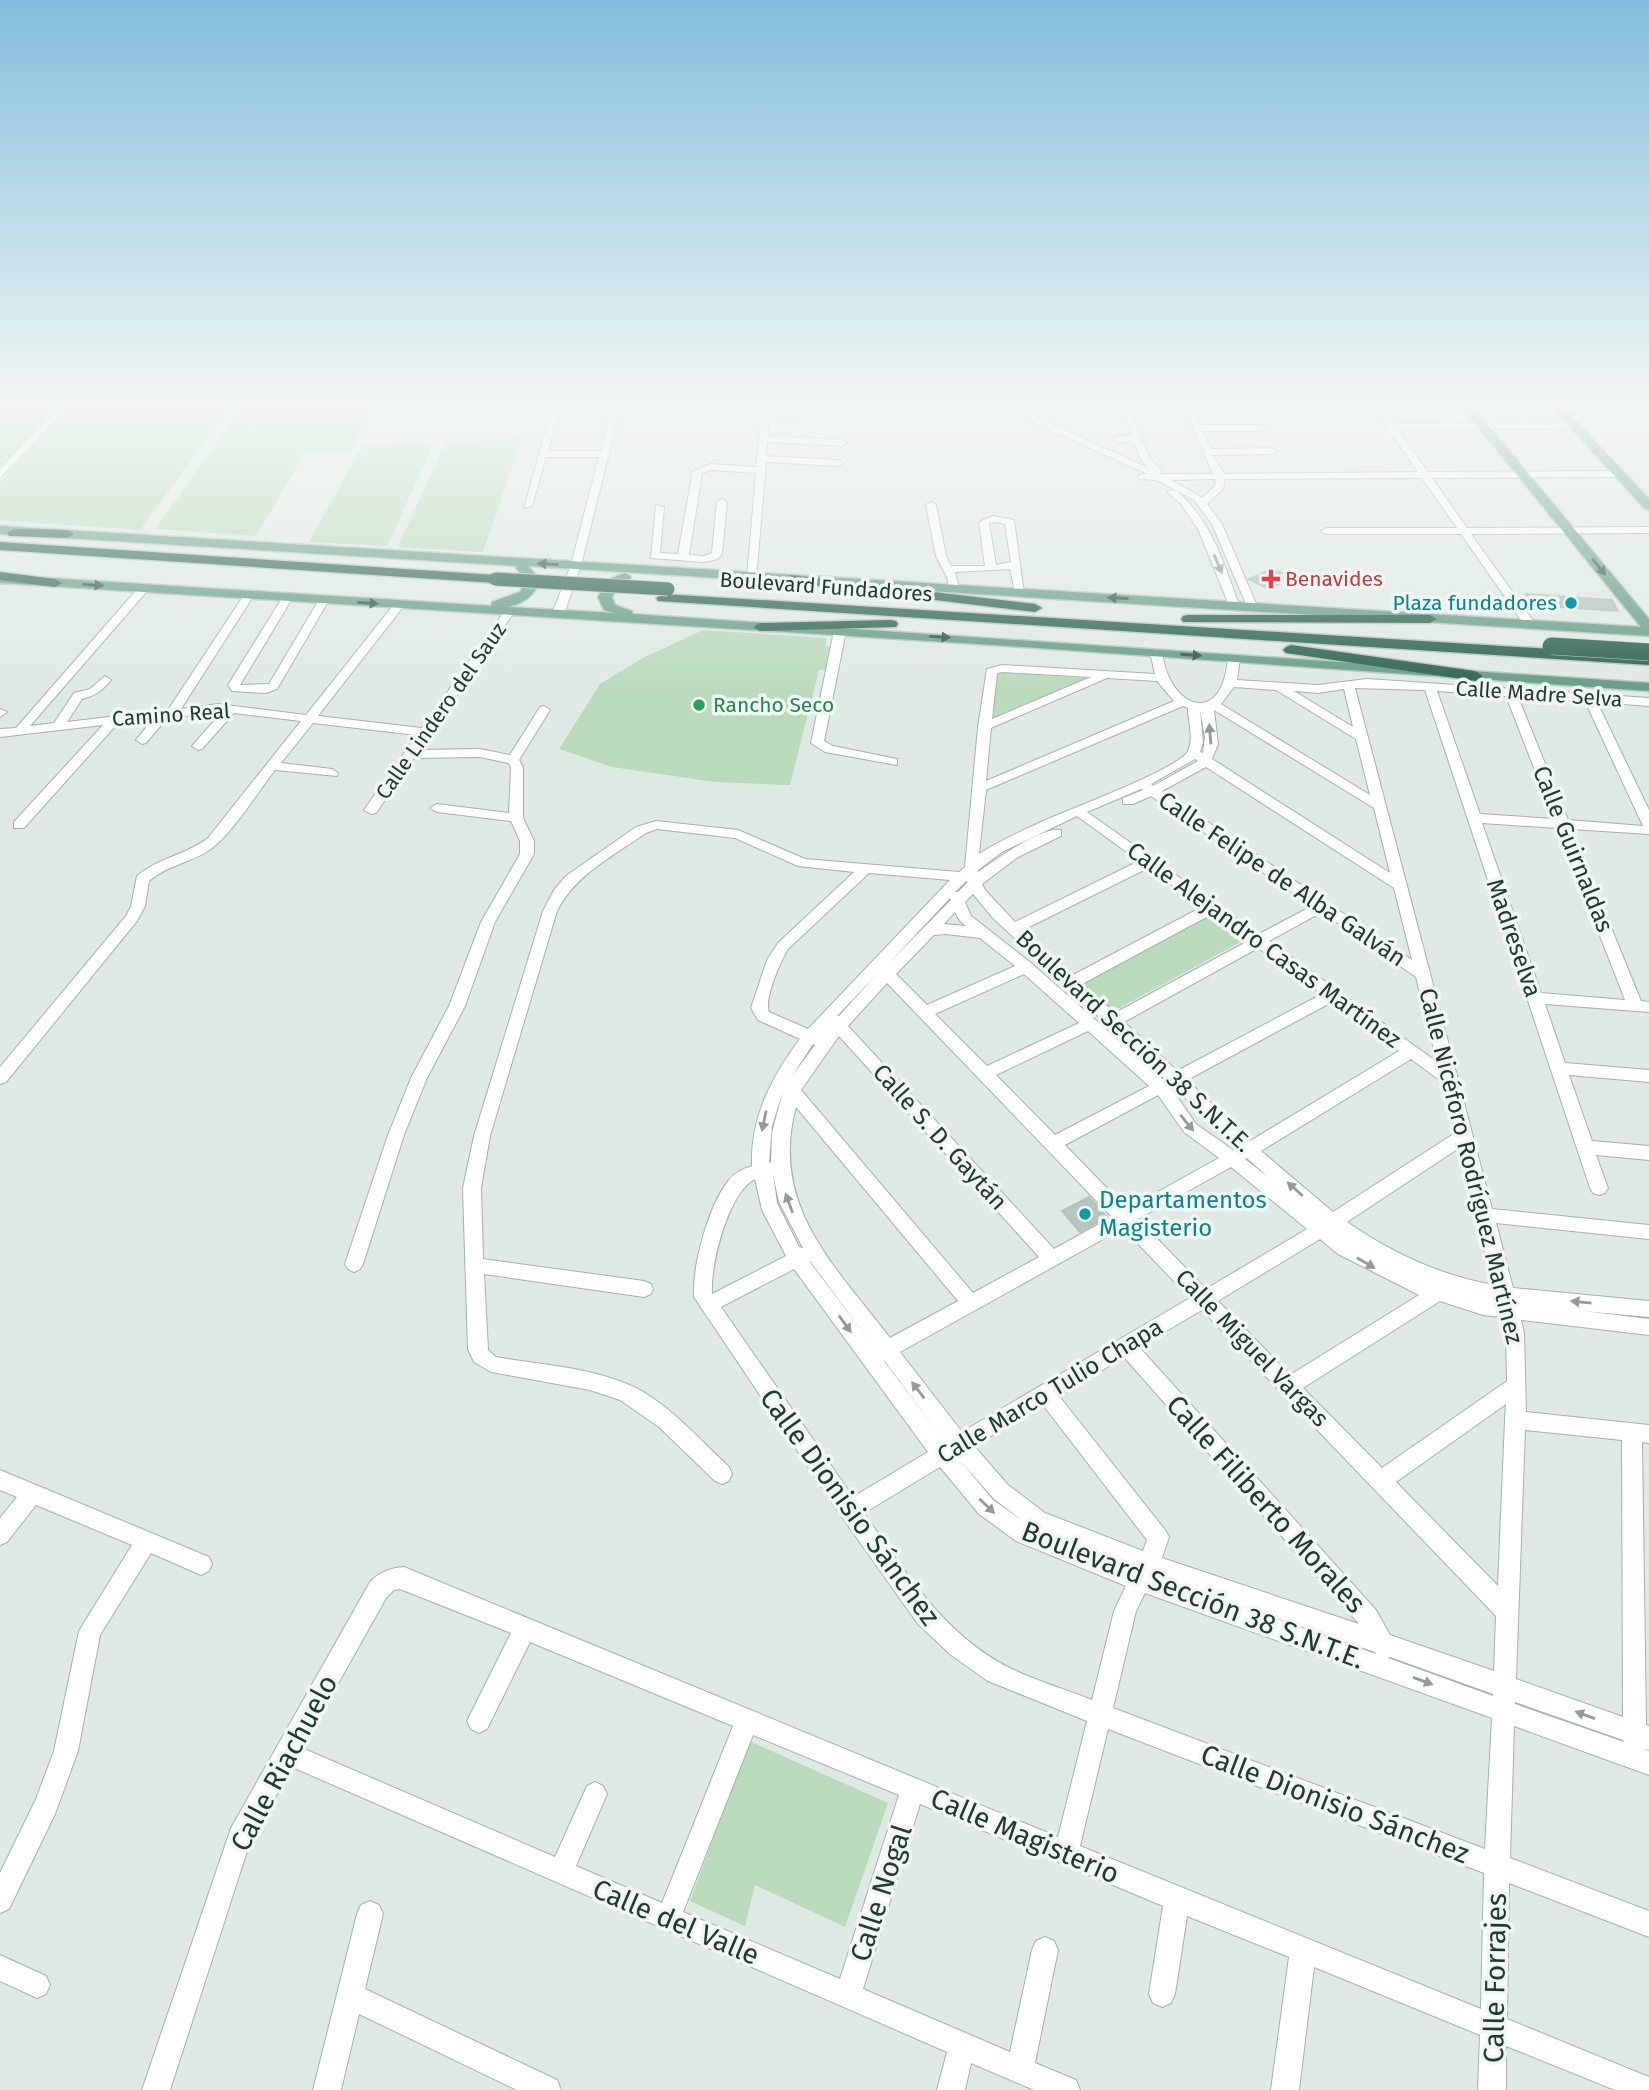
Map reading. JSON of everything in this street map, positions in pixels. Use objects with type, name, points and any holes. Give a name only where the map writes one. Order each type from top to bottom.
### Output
[{"type":"highway","points":[[0,531],[67,534]]},
{"type":"highway","name":"Boulevard Fundadores","points":[[0,546],[758,603],[1140,628],[1554,650],[1649,652]]},
{"type":"highway","name":"Boulevard Fundadores","points":[[0,554],[495,582],[773,594],[1064,612],[1554,650],[1649,660]]},
{"type":"highway","points":[[0,577],[55,583]]},
{"type":"highway","points":[[786,579],[1064,612]]},
{"type":"highway","points":[[1169,620],[1430,620]]},
{"type":"highway","points":[[760,626],[1042,621]]},
{"type":"highway","points":[[1140,628],[1475,676]]},
{"type":"main road","points":[[1542,499],[1649,630]]},
{"type":"main road","points":[[67,534],[1252,606],[1430,620],[1649,630]]},
{"type":"main road","points":[[440,608],[510,603],[527,593],[532,586],[533,579],[524,569],[460,558]]},
{"type":"main road","points":[[660,620],[617,612],[606,603],[608,589],[615,582],[631,575],[689,572]]},
{"type":"main road","points":[[55,583],[841,631],[1649,687]]},
{"type":"main road","points":[[1555,626],[1611,635],[1628,640],[1649,652]]},
{"type":"main road","points":[[1584,683],[1627,680],[1649,675]]},
{"type":"street","points":[[527,506],[529,499]]},
{"type":"street","points":[[558,614],[576,565],[593,499]]},
{"type":"street","points":[[683,558],[693,499]]},
{"type":"street","points":[[758,577],[761,499]]},
{"type":"street","points":[[1180,499],[1192,509],[1234,606]]},
{"type":"street","points":[[1442,499],[1530,625]]},
{"type":"street","points":[[1199,500],[1217,524],[1252,606]]},
{"type":"street","points":[[659,507],[653,553],[657,557],[710,558],[717,556],[722,502]]},
{"type":"street","points":[[931,505],[941,555],[954,589]]},
{"type":"street","points":[[991,568],[985,520],[1010,522],[1020,592]]},
{"type":"street","points":[[1326,531],[1649,530]]},
{"type":"street","points":[[948,569],[1015,566]]},
{"type":"street","points":[[20,730],[144,588]]},
{"type":"street","points":[[142,740],[169,712],[249,594]]},
{"type":"street","points":[[288,597],[234,685],[236,688],[266,689],[273,686],[324,600]]},
{"type":"street","points":[[0,1078],[132,918],[138,906],[142,879],[154,869],[199,852],[213,841],[398,605]]},
{"type":"street","name":"Calle Lindero del Sauz","points":[[371,810],[510,611]]},
{"type":"street","points":[[841,631],[817,743],[829,749],[893,762]]},
{"type":"street","points":[[1156,652],[1161,678]]},
{"type":"street","points":[[978,789],[1199,704],[1220,701],[1230,683],[1234,658]]},
{"type":"street","points":[[722,1474],[666,1421],[626,1393],[590,1381],[501,1366],[486,1361],[478,1349],[472,1188],[477,1154],[550,911],[564,886],[641,830],[656,825],[738,834],[786,857],[813,864],[866,868],[964,884],[978,789],[990,673],[1002,668],[1161,678],[1199,704],[1381,807]]},
{"type":"street","points":[[984,727],[1105,676]]},
{"type":"street","points":[[58,726],[78,696],[94,692],[105,680]]},
{"type":"street","name":"Calle Madre Selva","points":[[1230,683],[1318,689],[1367,683],[1649,702]]},
{"type":"street","name":"Calle Nicéforo Rodríguez Martínez","points":[[1349,686],[1509,1303],[1517,1348],[1497,1865]]},
{"type":"street","points":[[1279,687],[1363,738]]},
{"type":"street","name":"Madreselva","points":[[1430,687],[1599,1188]]},
{"type":"street","name":"Calle Guirnaldas","points":[[1511,693],[1563,824],[1642,1006]]},
{"type":"street","points":[[1589,698],[1649,824]]},
{"type":"street","points":[[1199,704],[1211,742],[1201,757],[1402,887]]},
{"type":"street","points":[[198,746],[231,709]]},
{"type":"street","name":"Camino Real","points":[[0,733],[169,712],[231,709],[426,732]]},
{"type":"street","points":[[513,760],[544,710]]},
{"type":"street","points":[[19,825],[115,719]]},
{"type":"street","points":[[354,1264],[396,1135],[419,1078],[457,1006],[488,922],[527,854],[527,841],[516,818],[517,767],[513,760],[480,754],[410,754]]},
{"type":"street","name":"Boulevard Sección 38 S.N.T.E.","points":[[1201,757],[1181,764],[1147,786],[996,850],[834,1021],[786,1083],[762,1127],[761,1170],[777,1226],[805,1255],[951,1449],[986,1507],[1013,1528],[1045,1544],[1382,1643],[1642,1736]]},
{"type":"street","points":[[272,766],[332,773]]},
{"type":"street","name":"Calle Felipe de Alba Galván","points":[[1147,786],[1424,975]]},
{"type":"street","points":[[437,808],[516,818]]},
{"type":"street","name":"Calle Alejandro Casas Martínez","points":[[1083,815],[1450,1079]]},
{"type":"street","points":[[1474,818],[1649,830]]},
{"type":"street","points":[[1013,929],[1149,862]]},
{"type":"street","points":[[818,1039],[760,1013],[760,1003],[770,969],[783,946],[866,868]]},
{"type":"street","name":"Boulevard Sección 38 S.N.T.E.","points":[[964,884],[1113,1021],[1169,1084],[1190,1128],[1325,1227],[1368,1264],[1436,1294],[1509,1303],[1649,1327]]},
{"type":"street","name":"Boulevard Sección 38 S.N.T.E.","points":[[883,969],[929,930],[964,884]]},
{"type":"street","name":"Boulevard Sección 38 S.N.T.E.","points":[[964,884],[965,918],[986,933],[1090,1024],[1250,1149],[1325,1227],[1414,1269],[1509,1303],[1649,1309]]},
{"type":"street","points":[[1113,1021],[1322,906]]},
{"type":"street","points":[[1071,983],[1212,908]]},
{"type":"street","name":"Boulevard Sección 38 S.N.T.E.","points":[[929,930],[958,929],[986,933]]},
{"type":"street","points":[[925,1012],[1026,967]]},
{"type":"street","name":"Calle Miguel Vargas","points":[[883,969],[1507,1612]]},
{"type":"street","points":[[1053,1144],[1333,995]]},
{"type":"street","points":[[1534,998],[1642,1006]]},
{"type":"street","name":"Calle S. D. Gaytán","points":[[834,1021],[1051,1258]]},
{"type":"street","points":[[985,1074],[1090,1024]]},
{"type":"street","points":[[879,1354],[1233,1159],[1411,1051]]},
{"type":"street","points":[[1558,1068],[1649,1076]]},
{"type":"street","points":[[786,1083],[971,1303]]},
{"type":"street","name":"Boulevard Sección 38 S.N.T.E.","points":[[786,1083],[780,1133],[780,1168],[805,1255]]},
{"type":"street","name":"Calle Marco Tulio Chapa","points":[[849,1510],[1325,1227],[1464,1136]]},
{"type":"street","points":[[1585,1147],[1649,1153]]},
{"type":"street","name":"Calle Dionisio Sánchez","points":[[780,1168],[761,1170],[744,1176],[729,1191],[701,1283],[703,1297],[915,1605],[947,1639],[987,1668],[1010,1680],[1649,1924]]},
{"type":"street","points":[[1485,1215],[1649,1232]]},
{"type":"street","points":[[708,1306],[805,1255]]},
{"type":"street","points":[[474,1265],[644,1289]]},
{"type":"street","points":[[1289,1386],[1436,1294]]},
{"type":"street","name":"Calle Filiberto Morales","points":[[1126,1346],[1368,1618],[1393,1670]]},
{"type":"street","points":[[1381,1481],[1517,1385]]},
{"type":"street","points":[[1045,1393],[1154,1529],[1158,1545],[1125,1611],[1066,1853]]},
{"type":"street","points":[[1515,1420],[1641,1433],[1642,1760]]},
{"type":"street","points":[[0,1480],[201,1564]]},
{"type":"street","points":[[0,1535],[32,1493]]},
{"type":"street","points":[[0,1900],[46,1805],[66,1751],[85,1645],[90,1631],[146,1542]]},
{"type":"street","name":"Boulevard Sección 38 S.N.T.E.","points":[[1143,1572],[1393,1670],[1642,1760]]},
{"type":"street","name":"Calle Magisterio","points":[[404,1578],[1177,1899],[1648,2090]]},
{"type":"street","name":"Calle Riachuelo","points":[[156,2090],[240,1837],[378,1590],[389,1580],[404,1578]]},
{"type":"street","points":[[479,1721],[526,1629]]},
{"type":"street","points":[[668,1918],[747,1721]]},
{"type":"street","name":"Calle del Valle","points":[[286,1753],[1066,2090]]},
{"type":"street","name":"Calle Nogal","points":[[848,1996],[913,1790]]},
{"type":"street","points":[[561,1872],[595,1794]]},
{"type":"street","name":"Calle Forrajes","points":[[1492,2090],[1497,1865]]},
{"type":"street","points":[[1162,1994],[1177,1899]]},
{"type":"street","points":[[327,2090],[370,1914]]},
{"type":"street","points":[[1020,2070],[1045,1950]]},
{"type":"street","points":[[1285,2090],[1303,1950]]},
{"type":"street","points":[[0,1968],[37,1985]]},
{"type":"street","points":[[350,1996],[547,2090]]},
{"type":"street","points":[[951,2090],[962,2046]]},
{"type":"green space","points":[[0,499],[163,499],[140,530],[0,520]]},
{"type":"green space","points":[[177,499],[278,499],[256,536],[155,529]]},
{"type":"green space","points":[[333,499],[409,499],[387,546],[309,542]]},
{"type":"green space","points":[[420,499],[501,499],[483,552],[398,547]]},
{"type":"green space","name":"Rancho Seco","points":[[703,630],[827,638],[825,646],[834,647],[828,670],[819,670],[790,785],[715,782],[612,767],[559,749],[600,684],[643,658]]},
{"type":"green space","points":[[996,671],[1087,678],[993,718]]},
{"type":"green space","points":[[1209,913],[1246,939],[1112,1012],[1080,983]]},
{"type":"green space","points":[[749,1741],[888,1803],[845,1927],[755,1885],[745,1926],[690,1901]]},
{"type":"building","name":"Benavides","points":[[1272,569],[1292,578],[1268,589],[1249,579]]},
{"type":"building","name":"Plaza fundadores","points":[[1526,594],[1612,600],[1618,611],[1531,605]]},
{"type":"building","name":"Departamentos Magisterio","points":[[1089,1197],[1107,1217],[1080,1232],[1062,1211]]},
{"type":"place","name":"Benavides","points":[[1271,579]]},
{"type":"place","name":"Plaza fundadores","points":[[1571,603]]},
{"type":"place","name":"Rancho Seco","points":[[699,705]]},
{"type":"place","name":"Departamentos Magisterio","points":[[1085,1214]]}]
